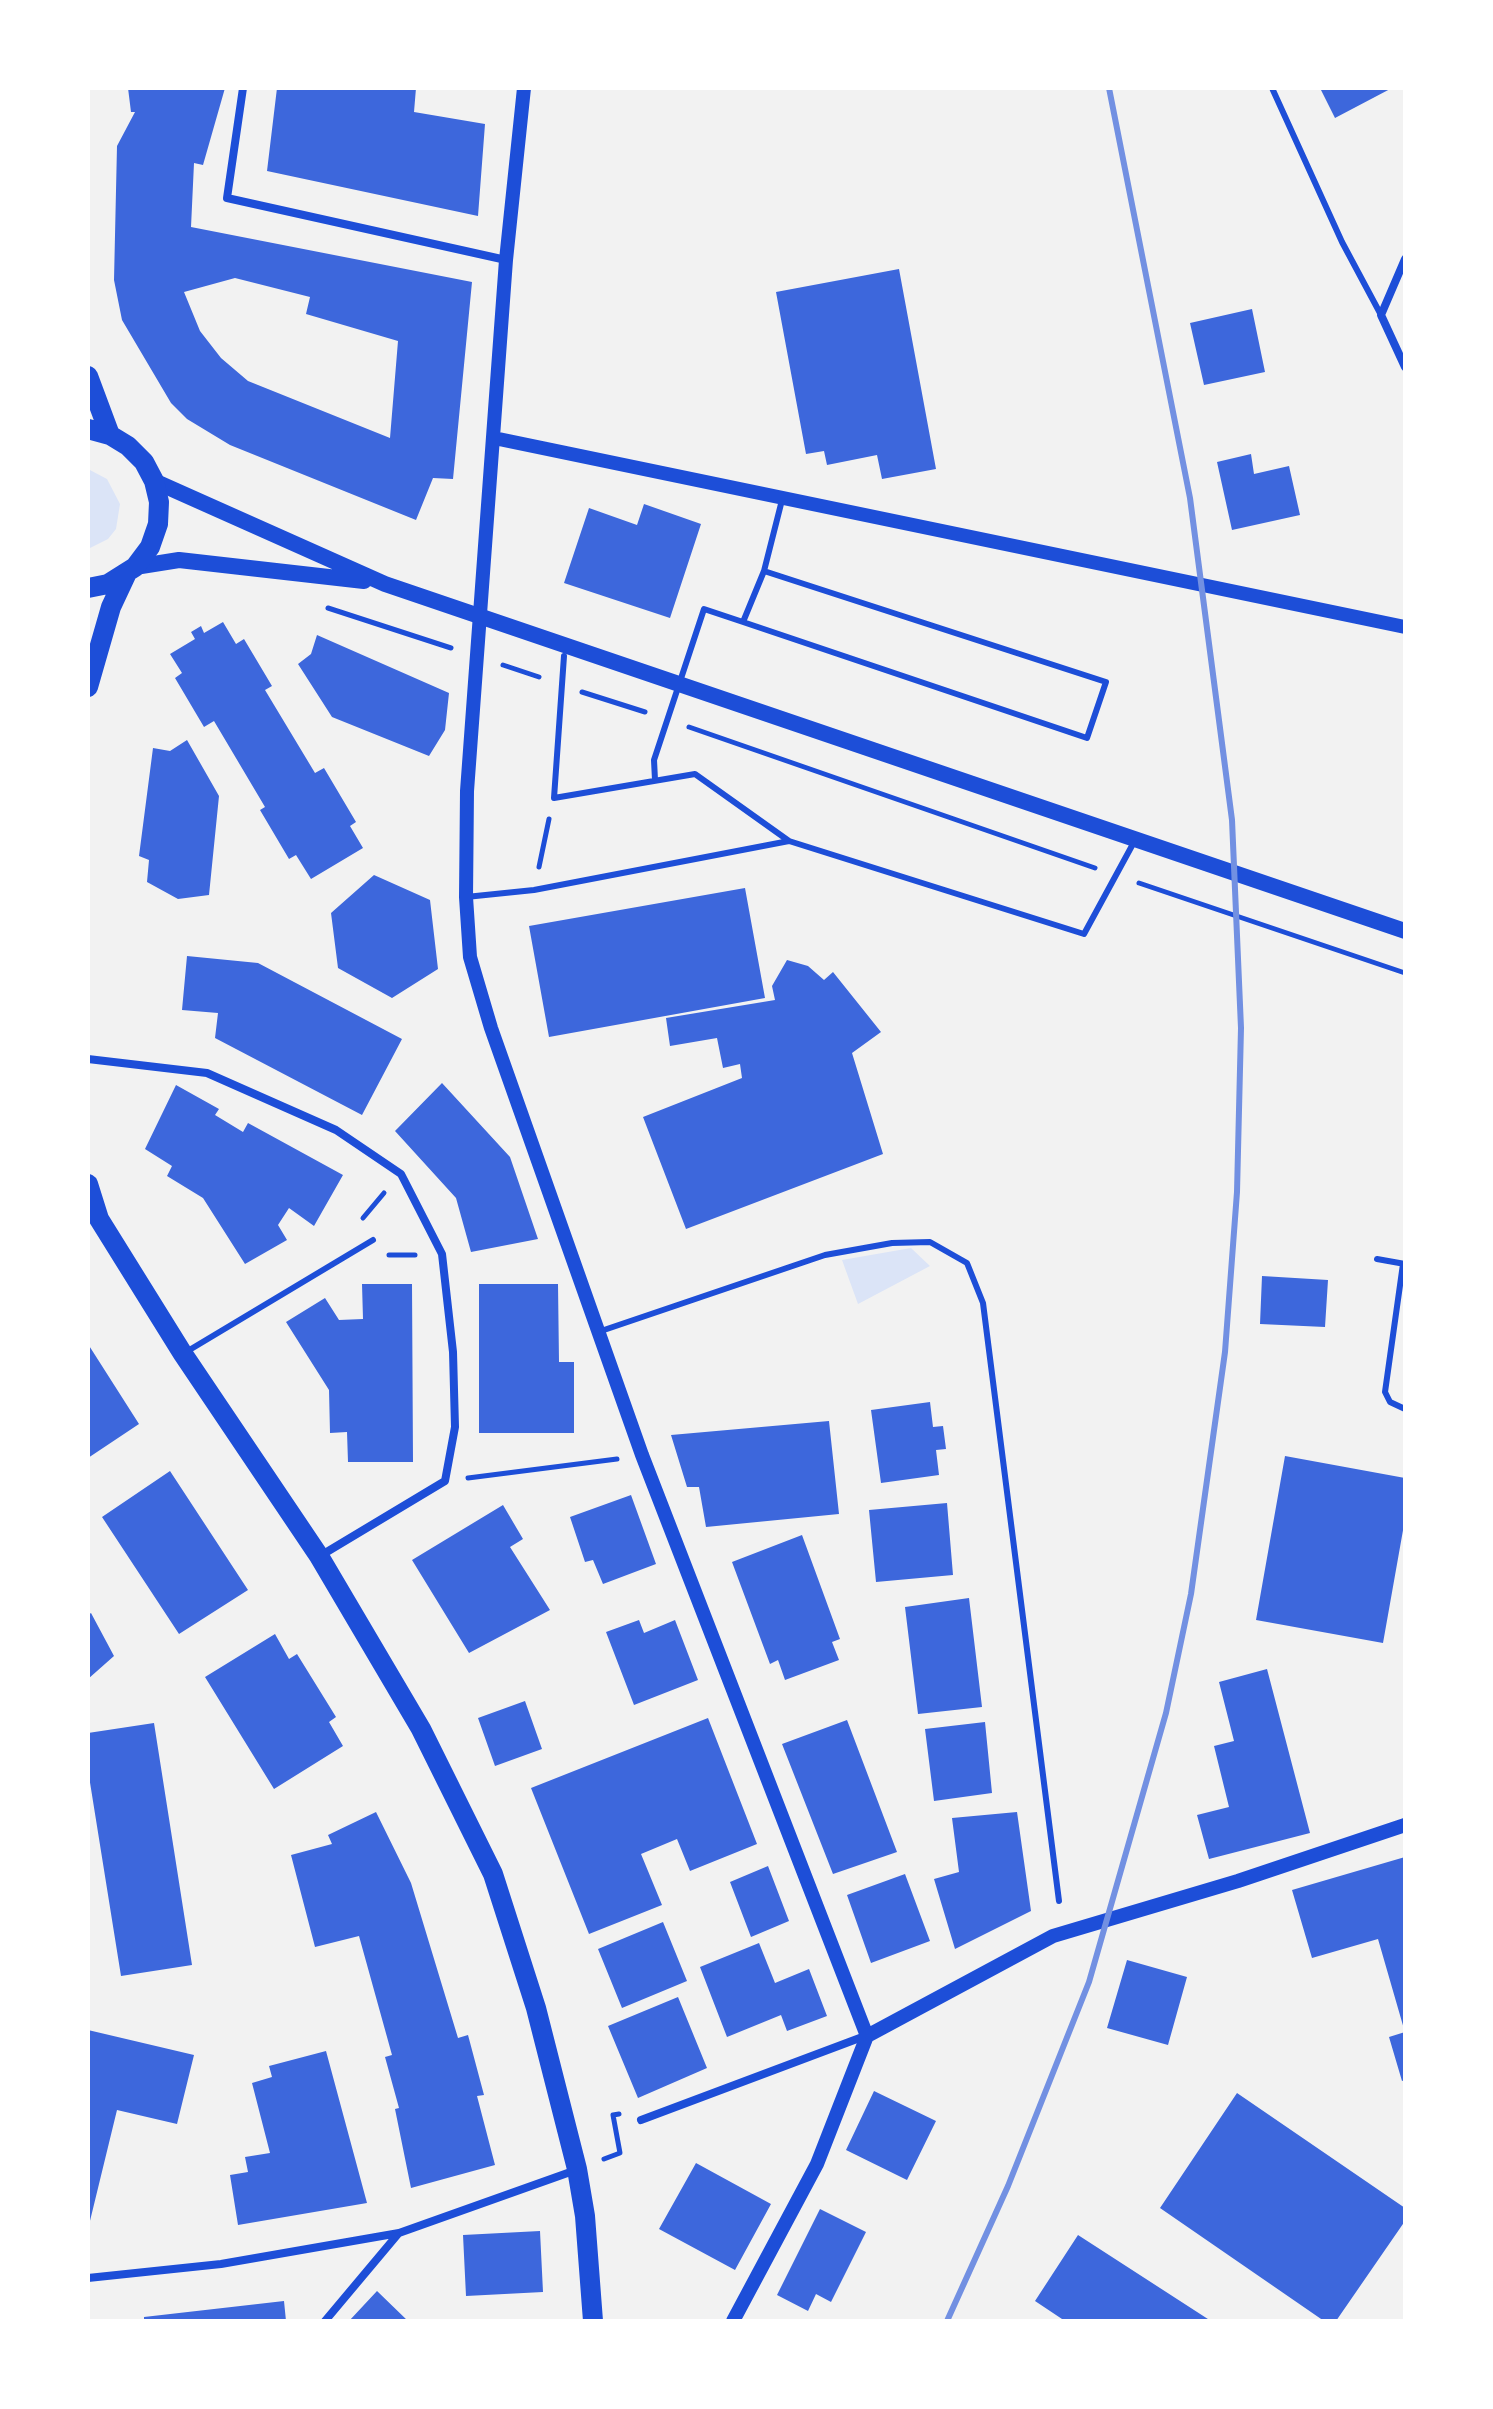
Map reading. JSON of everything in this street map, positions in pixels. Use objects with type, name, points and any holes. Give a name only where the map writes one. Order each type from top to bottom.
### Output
[{"type":"main road","points":[[88,376],[110,435]]},
{"type":"main road","points":[[88,429],[110,435],[128,446],[144,462],[154,481],[159,502],[158,524],[150,547],[131,571],[106,623],[88,687]]},
{"type":"main road","points":[[154,481],[237,515],[385,584],[1405,931]]},
{"type":"main road","points":[[88,588],[131,571],[179,560],[385,584]]},
{"type":"main road","points":[[88,1184],[99,1219],[183,1354],[319,1556],[421,1729],[493,1874],[536,2008],[577,2169],[585,2216],[593,2321]]},
{"type":"street","points":[[243,88],[227,198],[506,260]]},
{"type":"street","points":[[524,88],[506,260],[467,791],[466,897],[470,957],[642,1455],[867,2036],[817,2164],[733,2321]]},
{"type":"street","points":[[1405,259],[1381,315],[1405,367]]},
{"type":"street","points":[[494,438],[1405,627]]},
{"type":"street","points":[[88,1059],[207,1073],[336,1130],[401,1174],[442,1254],[453,1352],[455,1427],[445,1481],[319,1556]]},
{"type":"street","points":[[641,2120],[867,2036],[1053,1936],[1238,1881],[1405,1825]]},
{"type":"street","points":[[88,2278],[221,2264],[399,2233],[577,2169]]},
{"type":"street","points":[[325,2321],[399,2233]]},
{"type":"lane","points":[[1272,88],[1342,242],[1381,315]]},
{"type":"lane","points":[[743,622],[764,571],[782,498]]},
{"type":"lane","points":[[655,780],[654,760],[704,609],[1087,738],[1106,682],[764,571]]},
{"type":"lane","points":[[564,656],[554,798],[695,774],[789,841],[1084,934],[1137,838],[679,684]]},
{"type":"lane","points":[[466,897],[534,890],[789,841]]},
{"type":"lane","points":[[183,1354],[373,1240]]},
{"type":"lane","points":[[597,1332],[825,1255],[892,1243],[930,1242],[967,1263],[983,1303],[1059,1901]]},
{"type":"lane","points":[[1377,1259],[1404,1264],[1385,1392],[1390,1402],[1405,1409]]},
{"type":"path","points":[[447,647],[462,652]]},
{"type":"path","points":[[491,662],[551,681]]},
{"type":"path","points":[[580,691],[654,715]]},
{"type":"path","points":[[683,725],[1107,872]]},
{"type":"path","points":[[534,890],[554,798]]},
{"type":"path","points":[[1137,882],[1405,973]]},
{"type":"path","points":[[445,1481],[642,1455]]},
{"type":"shaded area","points":[[88,469],[107,479],[120,504],[116,529],[108,539],[88,549]]},
{"type":"shaded area","points":[[911,1248],[930,1266],[858,1304],[842,1260]]},
{"type":"building","points":[[128,88],[225,88],[203,165],[194,163],[191,227],[472,282],[453,479],[433,478],[416,520],[230,445],[187,419],[171,403],[122,320],[114,280],[117,146],[135,112],[131,112]],"holes":[[[235,278],[310,297],[306,314],[398,341],[390,438],[248,381],[221,358],[200,331],[184,292]]]},
{"type":"building","points":[[277,88],[416,88],[414,112],[485,124],[478,216],[267,171]]},
{"type":"building","points":[[1320,88],[1392,88],[1335,118]]},
{"type":"building","points":[[899,269],[936,469],[882,479],[877,455],[827,465],[824,451],[806,454],[776,292]]},
{"type":"building","points":[[1252,309],[1265,372],[1204,385],[1190,323]]},
{"type":"building","points":[[1251,454],[1254,474],[1289,466],[1300,515],[1232,530],[1217,462]]},
{"type":"building","points":[[644,504],[701,524],[670,618],[564,583],[589,508],[637,525]]},
{"type":"building","points":[[223,622],[236,644],[244,639],[272,686],[265,690],[315,773],[324,768],[356,822],[350,826],[363,848],[311,879],[296,855],[289,859],[260,810],[265,807],[214,721],[204,727],[175,678],[182,673],[170,654],[195,639],[191,632],[201,626],[204,633]]},
{"type":"building","points":[[317,635],[449,693],[445,730],[429,756],[332,717],[298,664],[311,654]]},
{"type":"building","points":[[187,740],[219,796],[209,895],[178,899],[147,882],[149,860],[139,856],[153,748],[170,751]]},
{"type":"building","points":[[374,875],[430,900],[438,969],[392,998],[338,968],[331,913]]},
{"type":"building","points":[[745,888],[765,998],[549,1037],[529,926]]},
{"type":"building","points":[[187,956],[258,963],[402,1039],[362,1115],[215,1038],[218,1013],[182,1010]]},
{"type":"building","points":[[787,960],[808,966],[824,980],[833,972],[881,1032],[852,1053],[883,1154],[686,1229],[643,1117],[742,1078],[740,1064],[723,1068],[717,1038],[670,1046],[666,1018],[775,1000],[772,986]]},
{"type":"building","points":[[442,1083],[510,1157],[538,1239],[471,1252],[456,1198],[395,1131]]},
{"type":"building","points":[[176,1085],[219,1109],[215,1115],[243,1132],[248,1123],[343,1175],[314,1226],[289,1208],[278,1225],[287,1240],[245,1264],[203,1198],[167,1176],[172,1166],[145,1149]]},
{"type":"building","points":[[1262,1276],[1328,1280],[1325,1327],[1260,1324]]},
{"type":"building","points":[[362,1284],[412,1284],[413,1462],[348,1462],[347,1432],[330,1433],[329,1390],[286,1322],[325,1298],[339,1320],[363,1319]]},
{"type":"building","points":[[479,1284],[558,1284],[559,1362],[574,1362],[574,1433],[479,1433]]},
{"type":"building","points":[[88,1344],[139,1424],[88,1458]]},
{"type":"building","points":[[930,1402],[933,1427],[943,1426],[946,1449],[936,1450],[939,1475],[881,1483],[871,1410]]},
{"type":"building","points":[[829,1421],[839,1514],[706,1527],[699,1487],[687,1487],[671,1435]]},
{"type":"building","points":[[1285,1456],[1405,1478],[1405,1519],[1383,1643],[1256,1620]]},
{"type":"building","points":[[170,1471],[248,1590],[179,1634],[102,1517]]},
{"type":"building","points":[[631,1495],[656,1564],[603,1584],[593,1560],[585,1562],[570,1517]]},
{"type":"building","points":[[947,1503],[953,1575],[876,1582],[869,1510]]},
{"type":"building","points":[[503,1505],[523,1539],[510,1547],[550,1610],[469,1653],[412,1560]]},
{"type":"building","points":[[802,1535],[840,1639],[832,1642],[839,1660],[785,1680],[778,1660],[770,1664],[732,1562]]},
{"type":"building","points":[[969,1598],[982,1707],[918,1714],[905,1607]]},
{"type":"building","points":[[91,1613],[114,1656],[88,1679],[88,1615]]},
{"type":"building","points":[[639,1620],[644,1633],[675,1620],[698,1680],[634,1705],[606,1632]]},
{"type":"building","points":[[275,1634],[289,1659],[297,1654],[336,1717],[329,1722],[343,1746],[274,1789],[205,1677]]},
{"type":"building","points":[[1267,1669],[1310,1833],[1209,1859],[1197,1815],[1229,1807],[1214,1746],[1234,1741],[1219,1682]]},
{"type":"building","points":[[525,1701],[542,1749],[495,1766],[478,1718]]},
{"type":"building","points":[[708,1718],[757,1844],[690,1871],[677,1839],[641,1854],[662,1905],[589,1934],[531,1788]]},
{"type":"building","points":[[847,1720],[897,1852],[833,1874],[782,1744]]},
{"type":"building","points":[[985,1722],[992,1793],[934,1801],[925,1729]]},
{"type":"building","points":[[154,1723],[192,1965],[121,1976],[88,1770],[88,1733]]},
{"type":"building","points":[[376,1812],[411,1883],[458,2038],[468,2035],[484,2095],[477,2096],[495,2165],[411,2188],[395,2109],[399,2108],[385,2057],[392,2055],[359,1936],[315,1947],[291,1855],[332,1844],[328,1835]]},
{"type":"building","points":[[1017,1812],[1031,1911],[955,1949],[934,1879],[959,1872],[952,1818]]},
{"type":"building","points":[[1405,1857],[1404,2029],[1378,1939],[1312,1958],[1292,1890]]},
{"type":"building","points":[[768,1866],[789,1921],[751,1937],[730,1882]]},
{"type":"building","points":[[905,1874],[930,1941],[871,1963],[847,1895]]},
{"type":"building","points":[[663,1922],[687,1981],[622,2008],[598,1949]]},
{"type":"building","points":[[759,1943],[775,1983],[809,1969],[827,2016],[787,2031],[781,2015],[727,2037],[700,1967]]},
{"type":"building","points":[[1127,1960],[1187,1977],[1168,2045],[1107,2028]]},
{"type":"building","points":[[678,1997],[707,2068],[638,2098],[608,2026]]},
{"type":"building","points":[[88,2030],[194,2055],[177,2124],[117,2110],[89,2225]]},
{"type":"building","points":[[1405,2032],[1405,2080],[1402,2081],[1389,2037]]},
{"type":"building","points":[[326,2051],[367,2203],[238,2225],[230,2175],[248,2172],[245,2157],[270,2153],[252,2083],[272,2077],[269,2066]]},
{"type":"building","points":[[874,2091],[936,2121],[907,2180],[846,2150]]},
{"type":"building","points":[[1237,2093],[1405,2208],[1405,2221],[1336,2321],[1324,2321],[1160,2208]]},
{"type":"building","points":[[696,2163],[771,2204],[735,2270],[659,2229]]},
{"type":"building","points":[[820,2209],[866,2232],[831,2302],[816,2294],[808,2311],[777,2295]]},
{"type":"building","points":[[540,2231],[543,2292],[466,2296],[463,2235]]},
{"type":"building","points":[[1078,2235],[1211,2321],[1065,2321],[1035,2301]]},
{"type":"building","points":[[377,2291],[408,2321],[349,2321]]},
{"type":"building","points":[[284,2301],[286,2321],[144,2321],[144,2317]]},
{"type":"railway","points":[[947,2321],[1008,2186],[1089,1982],[1166,1713],[1191,1594],[1225,1352],[1237,1192],[1241,1028],[1232,820],[1190,498],[1109,88]]}]
